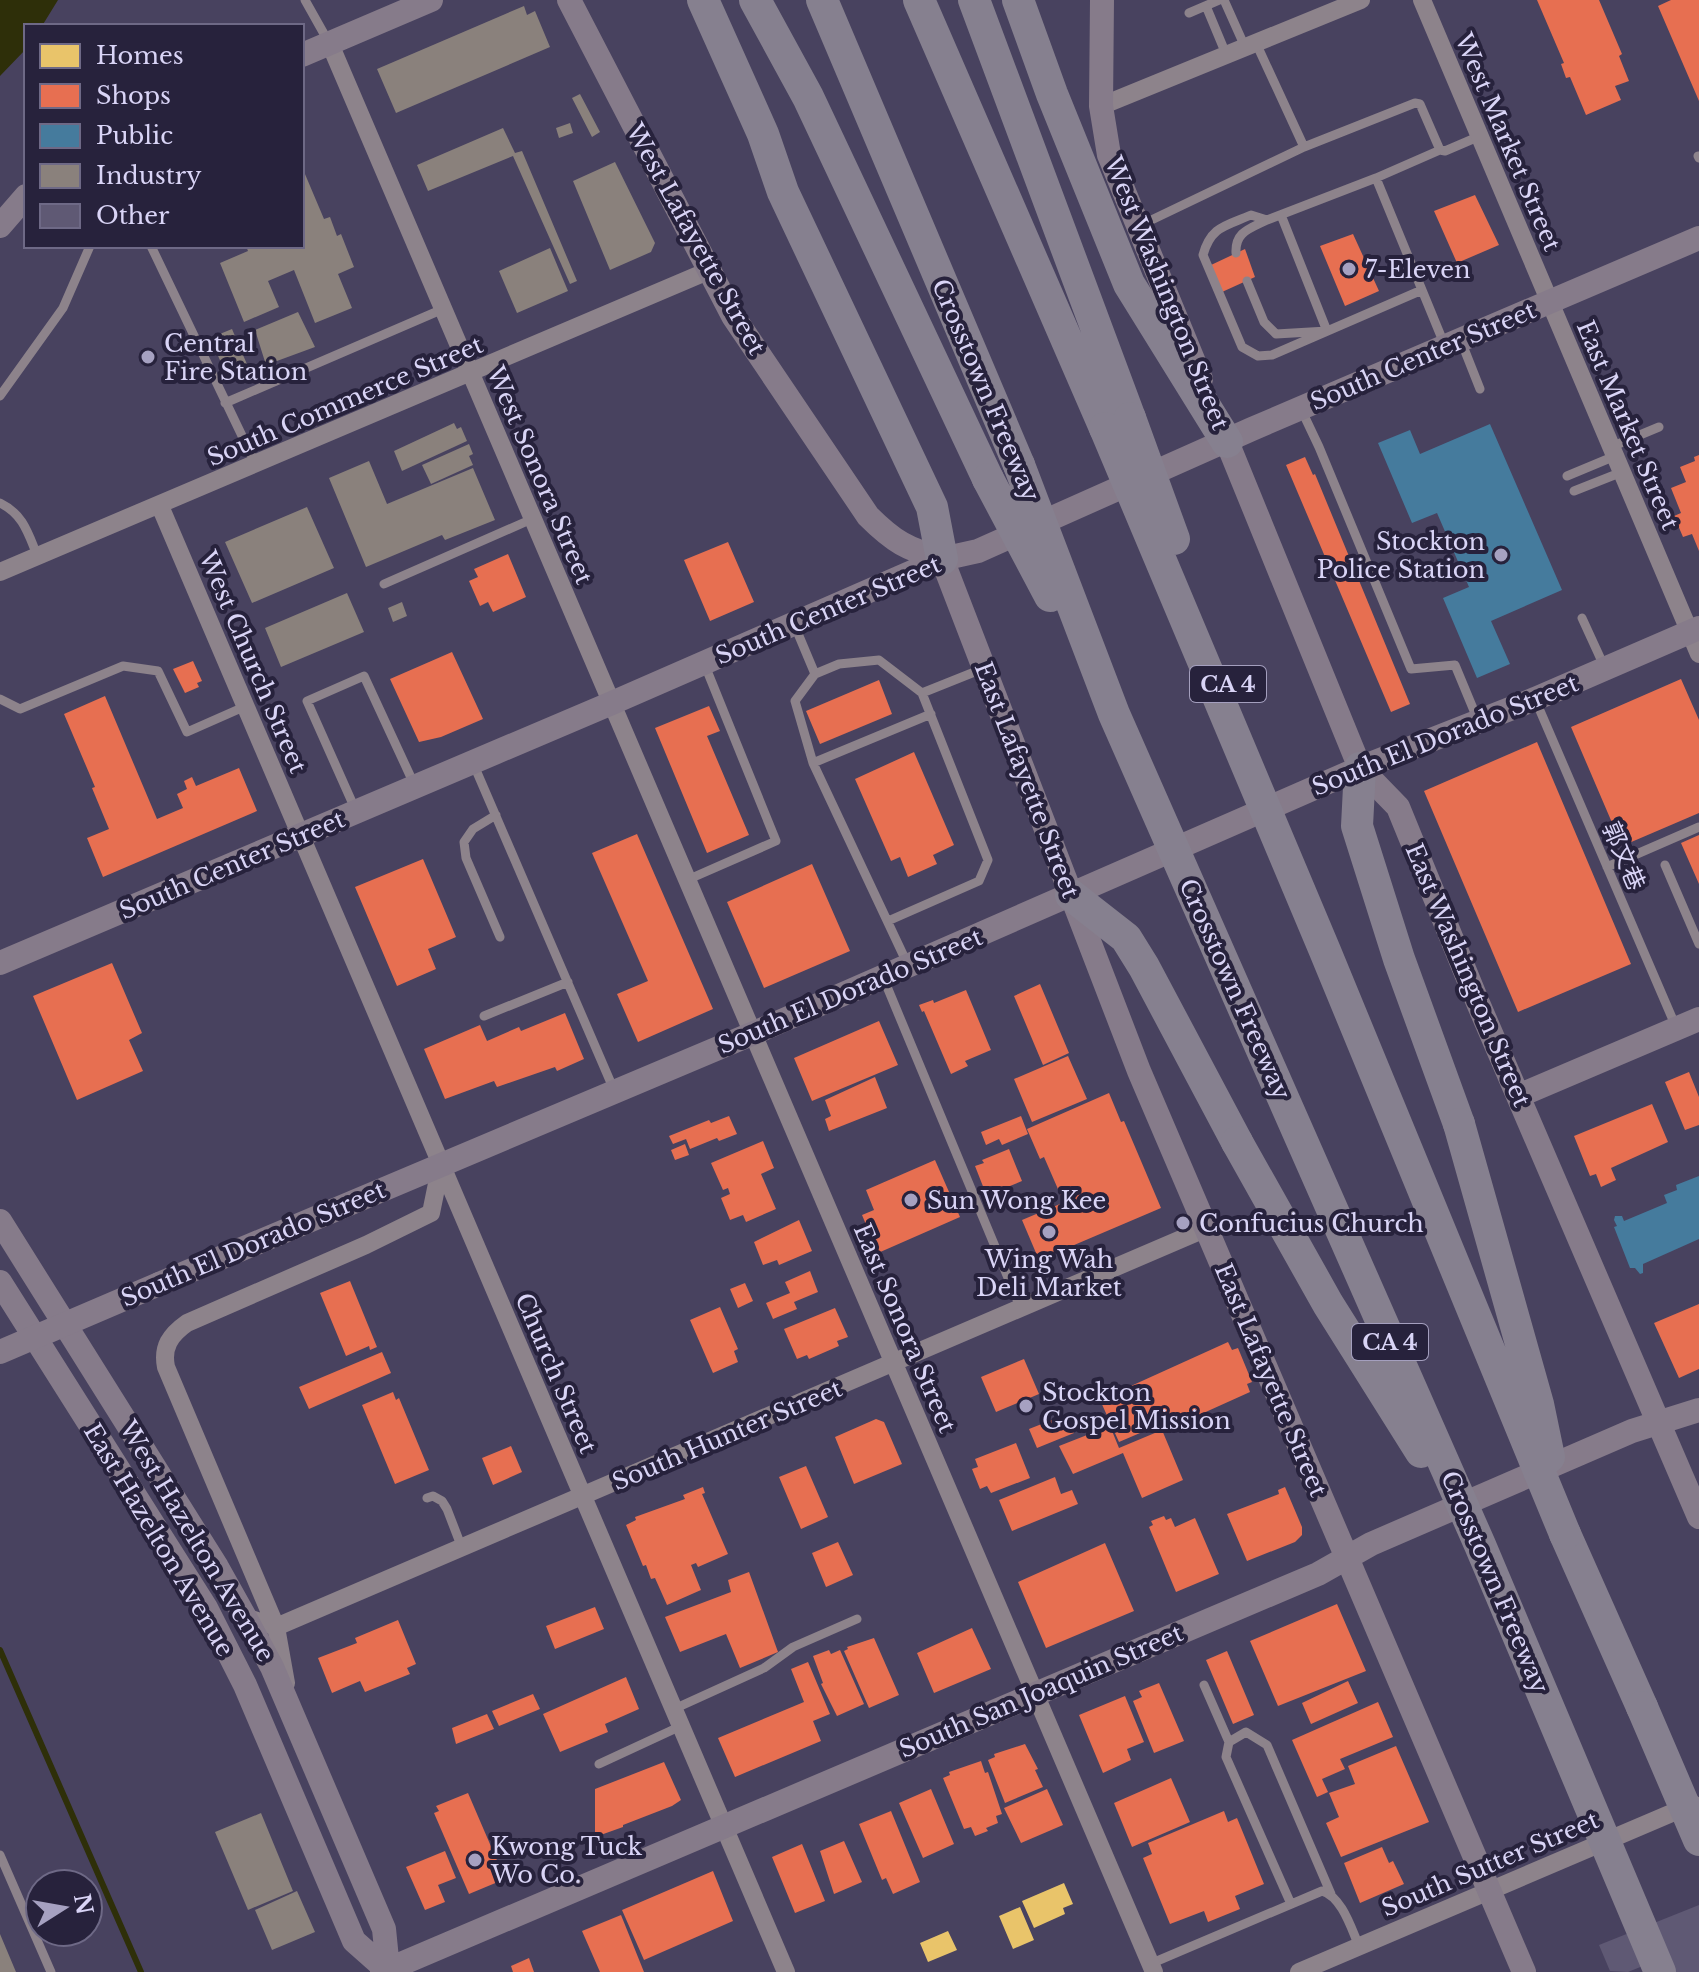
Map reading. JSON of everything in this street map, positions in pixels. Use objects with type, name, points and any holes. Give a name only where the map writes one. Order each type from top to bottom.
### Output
[{"type":"highway","points":[[703,0],[763,134],[783,192],[932,507],[942,559]]},
{"type":"highway","name":"CA 4","points":[[755,0],[808,97],[988,479],[1114,714]]},
{"type":"highway","name":"Crosstown Freeway","points":[[822,0],[1019,465],[1114,714],[1480,1545],[1660,1972]]},
{"type":"highway","name":"CA 4","points":[[919,0],[1117,423],[1325,951],[1565,1534],[1699,1840]]},
{"type":"highway","points":[[974,0],[1117,423]]},
{"type":"highway","points":[[1018,0],[1052,94],[1129,284],[1227,442]]},
{"type":"highway","points":[[1360,768],[1357,826],[1399,959],[1459,1124],[1538,1404],[1565,1534]]},
{"type":"highway","points":[[1071,895],[1126,938],[1328,1304],[1480,1545]]},
{"type":"main road","points":[[304,54],[431,0]]},
{"type":"main road","name":"West Lafayette Street","points":[[569,0],[733,316],[868,516],[888,535],[911,550],[942,559]]},
{"type":"main road","name":"West Washington Street","points":[[1102,0],[1101,106],[1109,155],[1227,442]]},
{"type":"main road","points":[[0,226],[24,198]]},
{"type":"main road","name":"South Center Street","points":[[0,963],[473,763],[942,559],[978,551],[1699,238]]},
{"type":"main road","name":"East Washington Street","points":[[1227,442],[1360,768],[1398,807],[1699,1517]]},
{"type":"main road","name":"East Lafayette Street","points":[[942,559],[1139,1071],[1524,1972]]},
{"type":"main road","name":"South El Dorado Street","points":[[0,1352],[754,1033],[1360,768],[1605,669],[1696,638]]},
{"type":"main road","points":[[1518,1096],[1688,1024]]},
{"type":"main road","name":"West Hazelton Avenue","points":[[0,1221],[209,1554],[272,1667],[384,1929],[386,1971]]},
{"type":"main road","name":"East Hazelton Avenue","points":[[0,1282],[206,1608],[245,1685],[354,1941],[386,1971]]},
{"type":"main road","name":"South San Joaquin Street","points":[[386,1971],[1318,1574],[1371,1544],[1618,1437],[1699,1410]]},
{"type":"street","points":[[1101,106],[1361,0]]},
{"type":"street","name":"West Market Street","points":[[1422,0],[1550,302]]},
{"type":"street","name":"West Sonora Street","points":[[330,44],[612,703]]},
{"type":"street","name":"South Commerce Street","points":[[0,572],[708,271]]},
{"type":"street","name":"East Market Street","points":[[1550,302],[1696,638]]},
{"type":"street","name":"West Church Street","points":[[160,506],[301,836]]},
{"type":"street","name":"East Sonora Street","points":[[612,703],[1152,1968]]},
{"type":"street","name":"Church Street","points":[[301,836],[786,1972]]},
{"type":"street","points":[[293,1717],[276,1627],[163,1355],[174,1332],[187,1323],[366,1245],[431,1213],[441,1164]]},
{"type":"street","name":"South Hunter Street","points":[[276,1627],[1207,1228]]},
{"type":"street","points":[[245,1617],[276,1627]]},
{"type":"street","name":"South Sutter Street","points":[[1299,1972],[1699,1801]]},
{"type":"lane","points":[[305,0],[330,44]]},
{"type":"lane","points":[[1189,13],[1221,0],[1250,45],[1304,147]]},
{"type":"lane","points":[[1206,6],[1226,54]]},
{"type":"lane","points":[[1138,227],[1304,147],[1415,103],[1420,104],[1440,150]]},
{"type":"lane","points":[[1236,253],[1235,242],[1241,233],[1267,220],[1480,136]]},
{"type":"lane","points":[[1376,178],[1422,290],[1480,389]]},
{"type":"lane","points":[[1267,220],[1251,215],[1214,230],[1207,239],[1203,255],[1242,347],[1258,356],[1272,355],[1422,290]]},
{"type":"lane","points":[[1281,215],[1327,331]]},
{"type":"lane","points":[[0,396],[63,308],[89,248]]},
{"type":"lane","points":[[152,248],[256,465]]},
{"type":"lane","points":[[1247,281],[1264,322],[1276,334],[1327,331]]},
{"type":"lane","points":[[225,403],[443,309]]},
{"type":"lane","points":[[1301,409],[1411,669],[1455,665],[1478,721]]},
{"type":"lane","points":[[1574,491],[1659,427]]},
{"type":"lane","points":[[1567,476],[1616,458]]},
{"type":"lane","points":[[0,503],[14,510],[22,519],[37,555]]},
{"type":"lane","points":[[384,584],[532,519]]},
{"type":"lane","points":[[1582,618],[1605,669]]},
{"type":"lane","points":[[794,624],[815,674]]},
{"type":"lane","points":[[888,921],[979,881],[988,860],[922,693],[879,660],[839,664],[815,674],[795,701],[813,763],[909,966]]},
{"type":"lane","points":[[687,880],[776,841],[704,663]]},
{"type":"lane","points":[[0,699],[20,709],[123,666],[158,671],[187,732],[246,706]]},
{"type":"lane","points":[[922,693],[984,669]]},
{"type":"lane","points":[[357,812],[307,701],[364,676],[416,787]]},
{"type":"lane","name":"郭文巷","points":[[1535,699],[1607,867],[1688,1024]]},
{"type":"lane","points":[[813,763],[931,714]]},
{"type":"lane","points":[[473,763],[615,1091]]},
{"type":"lane","points":[[496,815],[473,829],[464,842],[466,858],[500,937]]},
{"type":"lane","points":[[1607,867],[1699,827]]},
{"type":"lane","points":[[1665,865],[1699,944]]},
{"type":"lane","points":[[883,977],[1021,1309]]},
{"type":"lane","points":[[484,1016],[568,982]]},
{"type":"lane","points":[[427,1498],[433,1496],[442,1501],[462,1548]]},
{"type":"lane","points":[[599,1764],[764,1668],[793,1647],[857,1619]]},
{"type":"lane","points":[[1204,1685],[1229,1742],[1226,1757],[1291,1904]]},
{"type":"lane","points":[[1229,1742],[1246,1732],[1267,1745],[1331,1894],[1359,1946]]},
{"type":"lane","points":[[0,1855],[51,1972]]},
{"type":"lane","points":[[1152,1968],[1322,1891],[1331,1894]]},
{"type":"shaded area","points":[[0,0],[58,0],[43,24],[24,24],[24,51],[0,76]]},
{"type":"building: Homes","points":[[1064,1883],[1073,1904],[1063,1908],[1065,1914],[1034,1928],[1022,1901]]},
{"type":"building: Homes","points":[[1020,1907],[1034,1940],[1013,1949],[999,1916]]},
{"type":"building: Homes","points":[[948,1931],[957,1950],[928,1962],[920,1943]]},
{"type":"building: Shops","points":[[1537,0],[1599,0],[1622,54],[1619,56],[1629,81],[1615,86],[1621,100],[1586,115],[1570,77],[1566,78],[1561,64],[1564,63]]},
{"type":"building: Shops","points":[[1671,0],[1699,0],[1699,101],[1658,6]]},
{"type":"building: Shops","points":[[1475,195],[1499,245],[1457,263],[1434,211]]},
{"type":"building: Shops","name":"7-Eleven","points":[[1353,234],[1379,291],[1345,306],[1320,246]]},
{"type":"building: Shops","points":[[1245,249],[1255,277],[1222,292],[1211,265]]},
{"type":"building: Shops","points":[[1699,455],[1699,551],[1692,534],[1683,537],[1674,516],[1681,513],[1671,488],[1686,482],[1680,467],[1695,461],[1694,457]]},
{"type":"building: Shops","points":[[1305,457],[1315,474],[1410,704],[1391,712],[1286,465]]},
{"type":"building: Shops","points":[[728,542],[754,602],[710,621],[684,560]]},
{"type":"building: Shops","points":[[508,554],[526,597],[493,612],[488,602],[480,606],[469,581],[478,577],[474,569]]},
{"type":"building: Shops","points":[[452,652],[483,719],[441,737],[419,742],[390,679]]},
{"type":"building: Shops","points":[[193,661],[202,681],[197,683],[199,687],[185,693],[173,669]]},
{"type":"building: Shops","points":[[1681,679],[1699,720],[1699,813],[1622,846],[1571,727]]},
{"type":"building: Shops","points":[[879,680],[892,714],[820,744],[806,711]]},
{"type":"building: Shops","points":[[105,696],[157,819],[183,808],[177,794],[187,789],[184,781],[192,777],[196,786],[239,768],[257,811],[103,877],[87,838],[109,829],[64,714]]},
{"type":"building: Shops","points":[[709,706],[720,731],[707,736],[749,835],[707,853],[655,728]]},
{"type":"building: Shops","points":[[1537,742],[1631,964],[1518,1012],[1424,791]]},
{"type":"building: Shops","points":[[914,752],[954,845],[933,855],[937,864],[908,877],[900,857],[891,861],[855,779]]},
{"type":"building: Shops","points":[[637,834],[713,1009],[638,1042],[617,994],[648,981],[592,853]]},
{"type":"building: Shops","points":[[1699,835],[1699,884],[1681,843]]},
{"type":"building: Shops","points":[[423,859],[456,937],[428,949],[436,969],[397,986],[355,887]]},
{"type":"building: Shops","points":[[812,864],[850,951],[764,988],[727,902]]},
{"type":"building: Shops","points":[[112,963],[142,1033],[129,1040],[143,1071],[77,1100],[33,996]]},
{"type":"building: Shops","points":[[1040,984],[1069,1053],[1043,1065],[1014,996]]},
{"type":"building: Shops","points":[[966,990],[991,1050],[965,1061],[968,1066],[951,1074],[919,1005],[933,1000],[934,1003]]},
{"type":"building: Shops","points":[[565,1013],[584,1059],[557,1071],[555,1067],[497,1087],[494,1081],[445,1099],[424,1049],[480,1025],[487,1041]]},
{"type":"building: Shops","points":[[879,1021],[898,1065],[812,1101],[794,1058]]},
{"type":"building: Shops","points":[[1068,1056],[1087,1099],[1032,1122],[1014,1079]]},
{"type":"building: Shops","points":[[1689,1072],[1699,1097],[1699,1125],[1685,1130],[1665,1082]]},
{"type":"building: Shops","points":[[875,1077],[887,1108],[829,1131],[825,1119],[831,1116],[825,1100]]},
{"type":"building: Shops","points":[[1109,1093],[1161,1208],[1039,1260],[1022,1220],[1060,1204],[1063,1212],[1067,1210],[1063,1200],[1072,1197],[1070,1193],[1061,1196],[1044,1157],[1040,1159],[1027,1129]]},
{"type":"building: Shops","points":[[1652,1104],[1668,1142],[1611,1168],[1616,1180],[1601,1187],[1596,1174],[1590,1176],[1574,1136]]},
{"type":"building: Shops","points":[[729,1116],[737,1134],[719,1141],[717,1138],[690,1149],[686,1139],[673,1144],[669,1136],[709,1120],[711,1123]]},
{"type":"building: Shops","points":[[1021,1116],[1028,1134],[1002,1145],[999,1139],[986,1145],[981,1132]]},
{"type":"building: Shops","points":[[763,1141],[774,1168],[761,1174],[776,1209],[746,1222],[743,1215],[730,1220],[721,1198],[730,1194],[728,1188],[723,1190],[711,1163]]},
{"type":"building: Shops","points":[[685,1144],[689,1155],[675,1160],[671,1150]]},
{"type":"building: Shops","points":[[1009,1149],[1022,1181],[1010,1186],[1011,1190],[1004,1194],[1002,1188],[986,1194],[975,1166]]},
{"type":"building: Shops","name":"Sun Wong Kee","points":[[935,1160],[960,1217],[878,1253],[862,1215],[874,1210],[866,1190]]},
{"type":"building: Shops","points":[[799,1220],[812,1251],[779,1265],[777,1260],[763,1265],[754,1242]]},
{"type":"building: Shops","points":[[810,1271],[818,1292],[794,1302],[797,1309],[773,1319],[766,1303],[790,1293],[785,1282]]},
{"type":"building: Shops","points":[[350,1281],[377,1347],[370,1350],[369,1346],[346,1356],[320,1293]]},
{"type":"building: Shops","points":[[745,1283],[753,1301],[738,1308],[730,1289]]},
{"type":"building: Shops","points":[[1699,1304],[1699,1369],[1679,1378],[1654,1323]]},
{"type":"building: Shops","points":[[720,1307],[738,1349],[734,1351],[738,1362],[713,1373],[690,1320]]},
{"type":"building: Shops","points":[[835,1308],[848,1337],[837,1341],[839,1346],[809,1359],[807,1355],[797,1359],[784,1329]]},
{"type":"building: Shops","points":[[1228,1342],[1232,1350],[1238,1348],[1252,1382],[1247,1384],[1250,1392],[1199,1415],[1196,1409],[1119,1442],[1100,1400]]},
{"type":"building: Shops","points":[[382,1352],[391,1373],[309,1409],[299,1387]]},
{"type":"building: Shops","points":[[1024,1359],[1039,1394],[996,1412],[981,1377]]},
{"type":"building: Shops","points":[[393,1392],[396,1400],[399,1398],[429,1470],[395,1484],[362,1405]]},
{"type":"building: Shops","points":[[1067,1414],[1074,1433],[1037,1448],[1029,1429]]},
{"type":"building: Shops","points":[[876,1419],[884,1422],[902,1464],[854,1484],[835,1437]]},
{"type":"building: Shops","points":[[1110,1426],[1119,1448],[1162,1430],[1183,1480],[1142,1498],[1123,1453],[1073,1474],[1059,1446]]},
{"type":"building: Shops","points":[[1016,1443],[1030,1478],[991,1493],[987,1486],[980,1489],[972,1469],[978,1467],[975,1459]]},
{"type":"building: Shops","points":[[511,1446],[522,1472],[493,1485],[482,1458]]},
{"type":"building: Shops","points":[[806,1466],[828,1517],[801,1529],[779,1477]]},
{"type":"building: Shops","points":[[1055,1477],[1061,1494],[1072,1490],[1078,1504],[1012,1531],[999,1500]]},
{"type":"building: Shops","points":[[703,1487],[705,1493],[702,1494],[728,1554],[698,1567],[696,1563],[691,1565],[701,1590],[667,1605],[655,1578],[651,1579],[646,1565],[643,1566],[626,1525],[636,1520],[635,1517],[685,1499],[683,1495]]},
{"type":"building: Shops","points":[[1285,1487],[1302,1527],[1302,1535],[1295,1542],[1247,1561],[1227,1514],[1279,1494],[1278,1490]]},
{"type":"building: Shops","points":[[1164,1516],[1166,1520],[1171,1518],[1175,1527],[1195,1518],[1219,1574],[1176,1592],[1149,1527],[1153,1525],[1151,1521]]},
{"type":"building: Shops","points":[[838,1542],[853,1575],[826,1587],[812,1553]]},
{"type":"building: Shops","points":[[1105,1543],[1134,1611],[1046,1648],[1018,1582]]},
{"type":"building: Shops","points":[[749,1572],[778,1652],[740,1668],[726,1634],[680,1652],[665,1617],[731,1592],[728,1580]]},
{"type":"building: Shops","points":[[1337,1604],[1366,1671],[1278,1706],[1250,1641]]},
{"type":"building: Shops","points":[[595,1607],[604,1629],[555,1649],[546,1626]]},
{"type":"building: Shops","points":[[398,1620],[416,1664],[407,1668],[410,1674],[365,1692],[360,1681],[332,1693],[318,1658],[357,1643],[355,1638]]},
{"type":"building: Shops","points":[[972,1628],[991,1669],[934,1693],[917,1653]]},
{"type":"building: Shops","points":[[874,1638],[899,1695],[869,1708],[844,1651],[847,1647]]},
{"type":"building: Shops","points":[[829,1650],[831,1654],[840,1650],[864,1704],[837,1716],[821,1684],[813,1656]]},
{"type":"building: Shops","points":[[1227,1651],[1254,1715],[1233,1724],[1206,1660]]},
{"type":"building: Shops","points":[[808,1662],[830,1714],[813,1721],[821,1741],[735,1777],[718,1738],[804,1702],[791,1669]]},
{"type":"building: Shops","points":[[626,1677],[639,1709],[605,1724],[608,1732],[560,1752],[543,1714]]},
{"type":"building: Shops","points":[[1348,1681],[1358,1703],[1311,1724],[1302,1703]]},
{"type":"building: Shops","points":[[1159,1683],[1184,1741],[1154,1753],[1133,1701],[1142,1697],[1139,1691]]},
{"type":"building: Shops","points":[[533,1694],[540,1709],[499,1726],[492,1711]]},
{"type":"building: Shops","points":[[1125,1696],[1144,1742],[1127,1749],[1131,1760],[1103,1773],[1079,1715]]},
{"type":"building: Shops","points":[[1378,1702],[1393,1737],[1340,1759],[1345,1769],[1322,1779],[1328,1792],[1317,1797],[1292,1740]]},
{"type":"building: Shops","points":[[487,1714],[494,1729],[456,1744],[452,1728]]},
{"type":"building: Shops","points":[[1025,1744],[1043,1787],[1005,1803],[988,1760],[995,1757],[994,1754]]},
{"type":"building: Shops","points":[[1396,1746],[1429,1822],[1341,1857],[1326,1823],[1339,1817],[1329,1793],[1355,1784],[1348,1766]]},
{"type":"building: Shops","points":[[981,1761],[985,1773],[988,1772],[1002,1814],[996,1816],[998,1823],[975,1836],[971,1827],[964,1829],[943,1778],[950,1775],[949,1772]]},
{"type":"building: Shops","points":[[664,1762],[681,1800],[595,1837],[595,1789]]},
{"type":"building: Shops","points":[[1171,1778],[1190,1822],[1132,1847],[1114,1803]]},
{"type":"building: Shops","points":[[931,1789],[954,1844],[923,1858],[899,1803]]},
{"type":"building: Shops","points":[[1047,1789],[1063,1825],[1021,1843],[1004,1808]]},
{"type":"building: Shops","name":"Kwong Tuck Wo Co.","points":[[468,1793],[505,1879],[469,1894],[434,1813],[439,1811],[436,1806]]},
{"type":"building: Shops","points":[[891,1811],[920,1882],[893,1894],[886,1878],[882,1880],[859,1824]]},
{"type":"building: Shops","points":[[1224,1811],[1228,1822],[1237,1818],[1264,1884],[1235,1896],[1240,1909],[1208,1922],[1204,1911],[1170,1924],[1143,1858],[1152,1854],[1148,1843]]},
{"type":"building: Shops","points":[[844,1841],[862,1882],[834,1894],[820,1851]]},
{"type":"building: Shops","points":[[802,1844],[825,1901],[795,1913],[772,1857]]},
{"type":"building: Shops","points":[[1382,1847],[1404,1884],[1360,1903],[1344,1863]]},
{"type":"building: Shops","points":[[445,1851],[456,1878],[438,1885],[445,1902],[425,1910],[406,1867]]},
{"type":"building: Shops","points":[[713,1871],[733,1921],[644,1960],[622,1910]]},
{"type":"building: Shops","points":[[621,1915],[644,1972],[600,1972],[582,1931]]},
{"type":"building: Shops","points":[[529,1958],[534,1972],[513,1972],[511,1966]]},
{"type":"building: Public","name":"Stockton Police Station","points":[[1490,424],[1562,590],[1491,621],[1510,664],[1477,678],[1443,598],[1469,587],[1437,513],[1412,523],[1378,443],[1410,430],[1420,454]]},
{"type":"building: Public","points":[[1699,1176],[1699,1239],[1643,1264],[1643,1273],[1630,1268],[1614,1227],[1617,1226],[1615,1216],[1622,1216],[1624,1221],[1667,1203],[1664,1195],[1677,1190],[1676,1185]]},
{"type":"building: Industry","points":[[524,6],[527,15],[535,11],[550,47],[396,113],[377,69]]},
{"type":"building: Industry","points":[[580,94],[600,132],[592,137],[572,98]]},
{"type":"building: Industry","points":[[570,123],[573,133],[559,138],[556,128]]},
{"type":"building: Industry","points":[[503,128],[515,153],[522,151],[577,281],[570,284],[513,156],[428,191],[417,165]]},
{"type":"building: Industry","points":[[615,162],[655,243],[651,252],[610,270],[573,181]]},
{"type":"building: Industry","points":[[304,172],[324,219],[330,217],[337,236],[341,234],[354,267],[338,274],[352,308],[315,323],[294,270],[268,281],[279,307],[244,322],[220,263],[248,251],[247,248],[304,248]]},
{"type":"building: Industry","points":[[550,248],[568,291],[517,313],[499,271]]},
{"type":"building: Industry","points":[[298,312],[315,347],[266,365],[255,330]]},
{"type":"building: Industry","points":[[232,329],[249,369],[228,378],[210,338]]},
{"type":"building: Industry","points":[[454,423],[457,429],[461,427],[467,441],[402,471],[394,451]]},
{"type":"building: Industry","points":[[469,444],[473,465],[431,484],[422,465]]},
{"type":"building: Industry","points":[[369,461],[387,504],[473,468],[495,520],[445,540],[442,535],[366,567],[329,478]]},
{"type":"building: Industry","points":[[307,507],[334,568],[252,603],[225,542]]},
{"type":"building: Industry","points":[[347,593],[364,632],[281,667],[265,628]]},
{"type":"building: Industry","points":[[402,602],[407,616],[393,622],[388,608]]},
{"type":"building: Industry","points":[[261,1813],[293,1891],[248,1910],[215,1832]]},
{"type":"building: Industry","points":[[297,1891],[315,1932],[272,1950],[255,1910]]},
{"type":"building: Industry","points":[[0,1934],[16,1972],[0,1972]]},
{"type":"building: Other","points":[[1699,1905],[1699,1972],[1672,1972],[1665,1957],[1628,1972],[1610,1971],[1599,1945]]},
{"type":"waterway","points":[[0,1650],[141,1972]]},
{"type":"place","name":"7-Eleven","points":[[1349,269]]},
{"type":"place","name":"Central Fire Station","points":[[148,357]]},
{"type":"place","name":"Stockton Police Station","points":[[1501,555]]},
{"type":"place","name":"Sun Wong Kee","points":[[911,1200]]},
{"type":"place","name":"Confucius Church","points":[[1183,1223]]},
{"type":"place","name":"Wing Wah Deli Market","points":[[1049,1232]]},
{"type":"place","name":"Stockton Gospel Mission","points":[[1026,1406]]},
{"type":"place","name":"Kwong Tuck Wo Co.","points":[[475,1860]]}]
